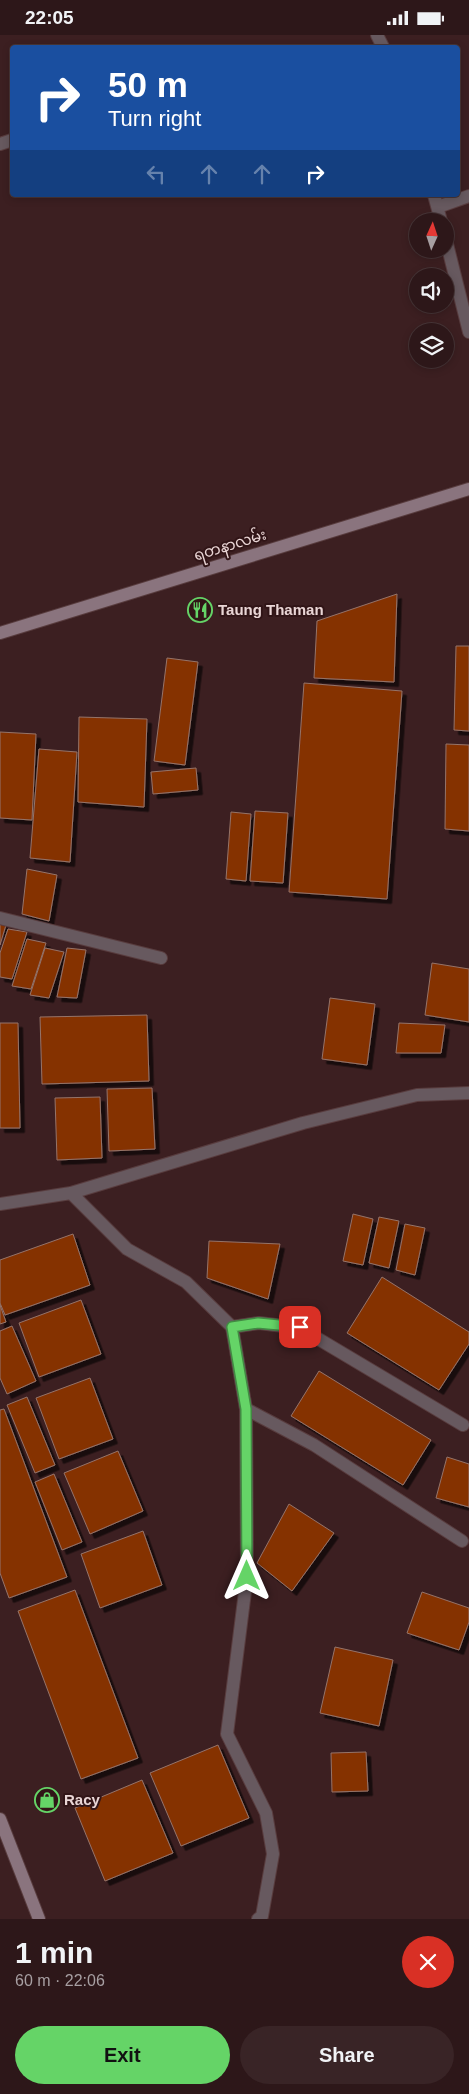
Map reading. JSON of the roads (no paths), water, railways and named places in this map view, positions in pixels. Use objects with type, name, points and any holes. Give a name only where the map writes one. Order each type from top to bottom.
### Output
[{"type":"main road","name":"ရတနာလမ်း","points":[[0,633],[469,489]]},
{"type":"main road","points":[[0,1819],[39,1919]]},
{"type":"street","points":[[436,201],[469,196]]},
{"type":"street","points":[[450,258],[469,332]]},
{"type":"street","points":[[0,918],[161,958]]},
{"type":"street","points":[[0,1204],[71,1193],[303,1123],[417,1095],[469,1093]]},
{"type":"street","points":[[71,1193],[127,1249],[186,1282],[232,1327],[246,1409],[247,1576],[227,1735],[266,1813],[273,1854],[262,1916],[258,1919]]},
{"type":"street","points":[[232,1327],[258,1323],[300,1327],[463,1425]]},
{"type":"street","points":[[246,1409],[314,1445],[462,1541]]},
{"type":"place","name":"Taung Thaman","points":[[200,610]]},
{"type":"place","name":"Racy","points":[[47,1800]]}]
